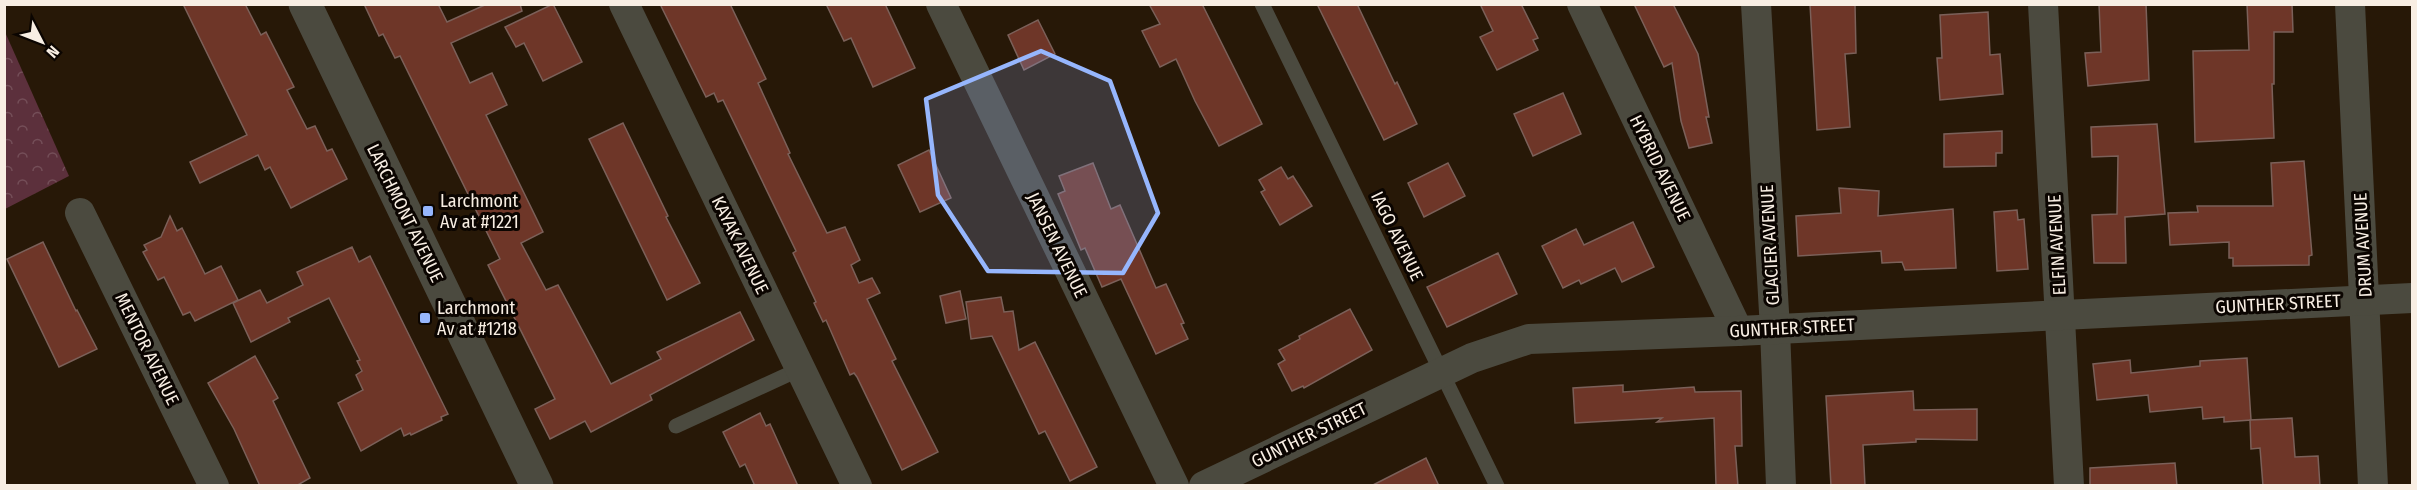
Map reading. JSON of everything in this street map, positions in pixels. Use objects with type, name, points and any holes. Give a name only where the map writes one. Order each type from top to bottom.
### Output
[{"type":"street","name":"LARCHMONT AVENUE","points":[[305,4],[537,486]]},
{"type":"street","name":"KAYAK AVENUE","points":[[624,4],[856,486]]},
{"type":"street","name":"JANSEN AVENUE","points":[[941,4],[1174,486]]},
{"type":"street","name":"HYBRID AVENUE","points":[[1582,4],[1738,331]]},
{"type":"street","name":"GLACIER AVENUE","points":[[1756,4],[1775,329],[1781,486]]},
{"type":"street","name":"ELFIN AVENUE","points":[[2043,4],[2068,486]]},
{"type":"street","name":"DRUM AVENUE","points":[[2350,4],[2366,300],[2373,486]]},
{"type":"street","name":"MENTOR AVENUE","points":[[80,213],[214,486]]},
{"type":"street","name":"GUNTHER STREET","points":[[1204,486],[1442,372],[1496,349],[1536,338],[1738,331],[2412,298]]},
{"type":"lane","name":"IAGO AVENUE","points":[[1262,4],[1497,486]]},
{"type":"lane","points":[[676,426],[800,369]]},
{"type":"highlighted area","points":[[1041,51],[1110,81],[1158,213],[1123,273],[988,271],[938,195],[926,99]]},
{"type":"green space","points":[[5,32],[69,176],[4,209]]},
{"type":"building","points":[[183,4],[245,4],[261,35],[266,32],[294,87],[287,90],[307,129],[315,126],[327,151],[332,149],[347,179],[291,208],[270,167],[265,170],[258,155],[200,183],[190,162],[247,135]]},
{"type":"building","points":[[364,4],[438,4],[447,22],[487,4],[520,4],[522,11],[451,43],[470,83],[492,73],[507,105],[486,115],[543,232],[521,243],[546,290],[558,285],[611,384],[661,359],[657,352],[740,312],[754,340],[650,395],[652,400],[591,432],[585,421],[550,439],[535,409],[555,399],[488,265],[500,259],[400,56],[395,58],[383,34],[379,36]]},
{"type":"building","points":[[553,4],[582,62],[543,81],[524,43],[516,47],[505,27]]},
{"type":"building","points":[[660,4],[730,4],[766,79],[758,83],[790,153],[788,154],[827,233],[845,227],[860,260],[851,265],[859,283],[872,278],[880,293],[867,299],[896,359],[892,361],[938,452],[902,470],[857,377],[854,373],[850,375],[826,320],[823,322],[793,253],[796,251],[723,100],[718,102],[714,93],[706,97]]},
{"type":"building","points":[[826,4],[885,4],[915,68],[873,87],[851,38],[844,41]]},
{"type":"building","points":[[1149,4],[1202,4],[1262,124],[1219,146],[1176,59],[1160,67],[1142,31],[1160,24]]},
{"type":"building","points":[[1317,4],[1357,4],[1417,124],[1384,140]]},
{"type":"building","points":[[1480,4],[1521,4],[1538,38],[1533,40],[1538,50],[1497,70],[1480,37],[1493,31]]},
{"type":"building","points":[[1634,4],[1673,4],[1698,54],[1709,117],[1706,117],[1712,143],[1689,148],[1681,121],[1672,63],[1664,67]]},
{"type":"building","points":[[1810,4],[1855,4],[1856,53],[1845,54],[1850,127],[1817,130]]},
{"type":"building","points":[[2099,4],[2146,4],[2149,80],[2088,86],[2085,53],[2101,52]]},
{"type":"building","points":[[2247,4],[2292,4],[2293,32],[2274,32],[2274,84],[2272,84],[2274,138],[2195,142],[2193,51],[2249,50]]},
{"type":"building","points":[[1988,12],[1990,55],[2000,54],[2003,94],[1940,100],[1937,58],[1942,58],[1940,15]]},
{"type":"building","points":[[1038,20],[1055,54],[1024,70],[1008,35]]},
{"type":"building","points":[[1563,93],[1581,134],[1533,156],[1514,114]]},
{"type":"building","points":[[623,123],[668,216],[666,217],[700,283],[667,300],[589,139]]},
{"type":"building","points":[[2157,124],[2165,214],[2125,217],[2126,263],[2094,263],[2092,215],[2117,214],[2118,156],[2092,157],[2091,127]]},
{"type":"building","points":[[2002,131],[2002,153],[1996,153],[1996,166],[1944,167],[1944,134]]},
{"type":"building","points":[[929,150],[951,198],[920,212],[898,165]]},
{"type":"building","points":[[2304,161],[2312,255],[2309,256],[2309,265],[2233,266],[2233,258],[2229,258],[2229,242],[2170,245],[2168,213],[2198,212],[2197,206],[2273,206],[2271,163]]},
{"type":"building","points":[[1093,163],[1111,209],[1120,205],[1156,288],[1166,284],[1184,323],[1181,324],[1188,339],[1156,354],[1121,279],[1102,287],[1085,248],[1081,250],[1058,194],[1065,191],[1059,176]]},
{"type":"building","points":[[1448,163],[1465,196],[1424,217],[1408,183]]},
{"type":"building","points":[[1281,167],[1288,179],[1293,176],[1312,206],[1280,225],[1261,192],[1265,190],[1259,180]]},
{"type":"building","points":[[1839,188],[1879,191],[1878,216],[1953,209],[1956,268],[1905,270],[1902,262],[1882,263],[1881,251],[1798,256],[1796,216],[1841,213]]},
{"type":"building","points":[[2017,210],[2018,220],[2024,219],[2028,269],[1997,271],[1994,212]]},
{"type":"building","points":[[170,216],[177,231],[182,228],[205,274],[221,266],[238,300],[195,321],[190,312],[183,315],[164,277],[158,280],[143,252],[147,250],[144,245],[161,237]]},
{"type":"building","points":[[1633,222],[1654,267],[1622,282],[1615,268],[1581,284],[1579,280],[1563,288],[1542,246],[1576,229],[1584,245]]},
{"type":"building","points":[[43,242],[97,349],[59,367],[7,259]]},
{"type":"building","points":[[352,247],[359,262],[370,256],[448,414],[441,417],[442,420],[411,435],[410,433],[404,436],[401,428],[361,451],[338,403],[363,390],[356,375],[362,371],[357,361],[360,360],[329,298],[288,318],[290,322],[251,342],[233,303],[260,290],[267,303],[303,285],[297,272]]},
{"type":"building","points":[[1498,253],[1517,294],[1447,327],[1427,287]]},
{"type":"building","points":[[960,291],[966,319],[946,323],[940,296]]},
{"type":"building","points":[[1001,297],[1004,312],[1013,311],[1019,350],[1035,342],[1097,467],[1070,481],[1045,431],[1039,434],[992,336],[971,339],[966,302]]},
{"type":"building","points":[[1350,309],[1372,350],[1304,388],[1303,386],[1292,391],[1278,364],[1285,360],[1279,350],[1300,339],[1299,336]]},
{"type":"building","points":[[255,356],[278,398],[273,401],[310,478],[296,486],[260,486],[234,429],[208,383]]},
{"type":"building","points":[[2247,358],[2251,420],[2224,422],[2224,417],[2203,419],[2202,407],[2150,412],[2148,395],[2097,400],[2093,364],[2130,360],[2131,373],[2200,366],[2200,361]]},
{"type":"building","points":[[1623,385],[1623,392],[1694,387],[1695,392],[1741,391],[1742,446],[1735,446],[1738,486],[1716,486],[1714,418],[1657,422],[1662,418],[1575,423],[1573,388]]},
{"type":"building","points":[[1913,391],[1914,410],[1977,409],[1977,440],[1916,439],[1916,442],[1863,445],[1865,486],[1831,486],[1826,396]]},
{"type":"building","points":[[760,413],[766,426],[770,424],[798,486],[755,486],[745,464],[740,467],[723,432]]},
{"type":"building","points":[[2292,418],[2295,457],[2318,456],[2320,486],[2263,486],[2260,448],[2251,449],[2250,420]]},
{"type":"building","points":[[1426,458],[1439,486],[1371,486]]},
{"type":"building","points":[[2175,463],[2177,486],[2090,486],[2090,468]]},
{"type":"place","name":"Larchmont Av at #1221","points":[[428,211]]},
{"type":"place","name":"Larchmont Av at #1218","points":[[425,318]]}]
